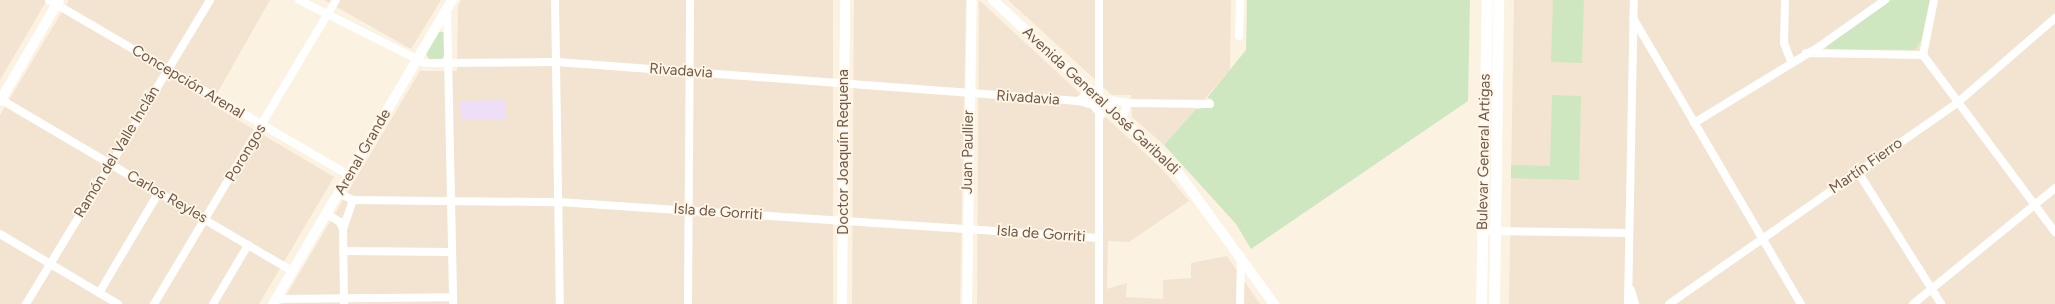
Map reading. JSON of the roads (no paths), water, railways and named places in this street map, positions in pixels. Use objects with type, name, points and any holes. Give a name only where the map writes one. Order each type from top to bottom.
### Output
[{"type":"main road","name":"Bulevar General Artigas","points":[[1481,304],[1487,0]]},
{"type":"main road","name":"Bulevar General Artigas","points":[[1494,304],[1498,0]]},
{"type":"street","name":"Ramón del Valle Inclán","points":[[26,304],[109,163],[210,0]]},
{"type":"street","name":"Rivadavia","points":[[299,0],[416,61],[448,64],[557,62],[1078,101],[1093,105],[1101,115]]},
{"type":"street","name":"Porongos","points":[[154,304],[206,220],[336,0]]},
{"type":"street","points":[[555,0],[560,304]]},
{"type":"street","points":[[688,304],[687,210],[690,0]]},
{"type":"street","name":"Doctor Joaquín Requena","points":[[842,304],[845,0]]},
{"type":"street","name":"Juan Paullier","points":[[967,304],[968,93],[972,0]]},
{"type":"street","name":"Avenida General José Garibaldi","points":[[993,0],[1177,171],[1241,255],[1274,304]]},
{"type":"street","points":[[1099,0],[1101,99],[1099,304]]},
{"type":"street","points":[[1239,36],[1240,0]]},
{"type":"street","points":[[1628,304],[1630,284],[1634,0]]},
{"type":"street","points":[[1785,0],[1784,43],[1791,61]]},
{"type":"street","points":[[1694,123],[1885,0]]},
{"type":"street","points":[[1934,0],[1923,55],[1957,103],[2055,232]]},
{"type":"street","name":"Concepción Arenal","points":[[55,2],[262,126],[349,175]]},
{"type":"street","points":[[0,100],[55,2]]},
{"type":"street","points":[[274,301],[453,300],[448,64],[450,4]]},
{"type":"street","name":"Arenal Grande","points":[[274,301],[327,214],[450,4]]},
{"type":"street","points":[[1633,18],[1801,304]]},
{"type":"street","name":"Martín Fierro","points":[[1669,304],[1957,103],[2055,18]]},
{"type":"street","points":[[1804,53],[1923,55]]},
{"type":"street","name":"Rivadavia","points":[[1078,101],[1084,98],[1087,87]]},
{"type":"street","points":[[1101,99],[1128,103],[1210,104]]},
{"type":"street","name":"Carlos Reyles","points":[[0,100],[292,271]]},
{"type":"street","points":[[1122,119],[1128,103]]},
{"type":"street","points":[[1858,172],[1941,304]]},
{"type":"street","points":[[1914,304],[2055,188]]},
{"type":"street","points":[[99,292],[159,192]]},
{"type":"street","name":"Isla de Gorriti","points":[[339,193],[353,200],[452,204],[559,202],[1100,238]]},
{"type":"street","points":[[344,301],[343,229],[353,200]]},
{"type":"street","points":[[327,214],[340,222],[343,229]]},
{"type":"street","points":[[1483,231],[1630,233]]},
{"type":"street","points":[[0,234],[118,304]]},
{"type":"street","points":[[213,304],[248,245]]},
{"type":"street","points":[[343,251],[452,252]]},
{"type":"street","points":[[1240,304],[1241,255]]},
{"type":"street","points":[[1630,284],[1635,304]]}]
